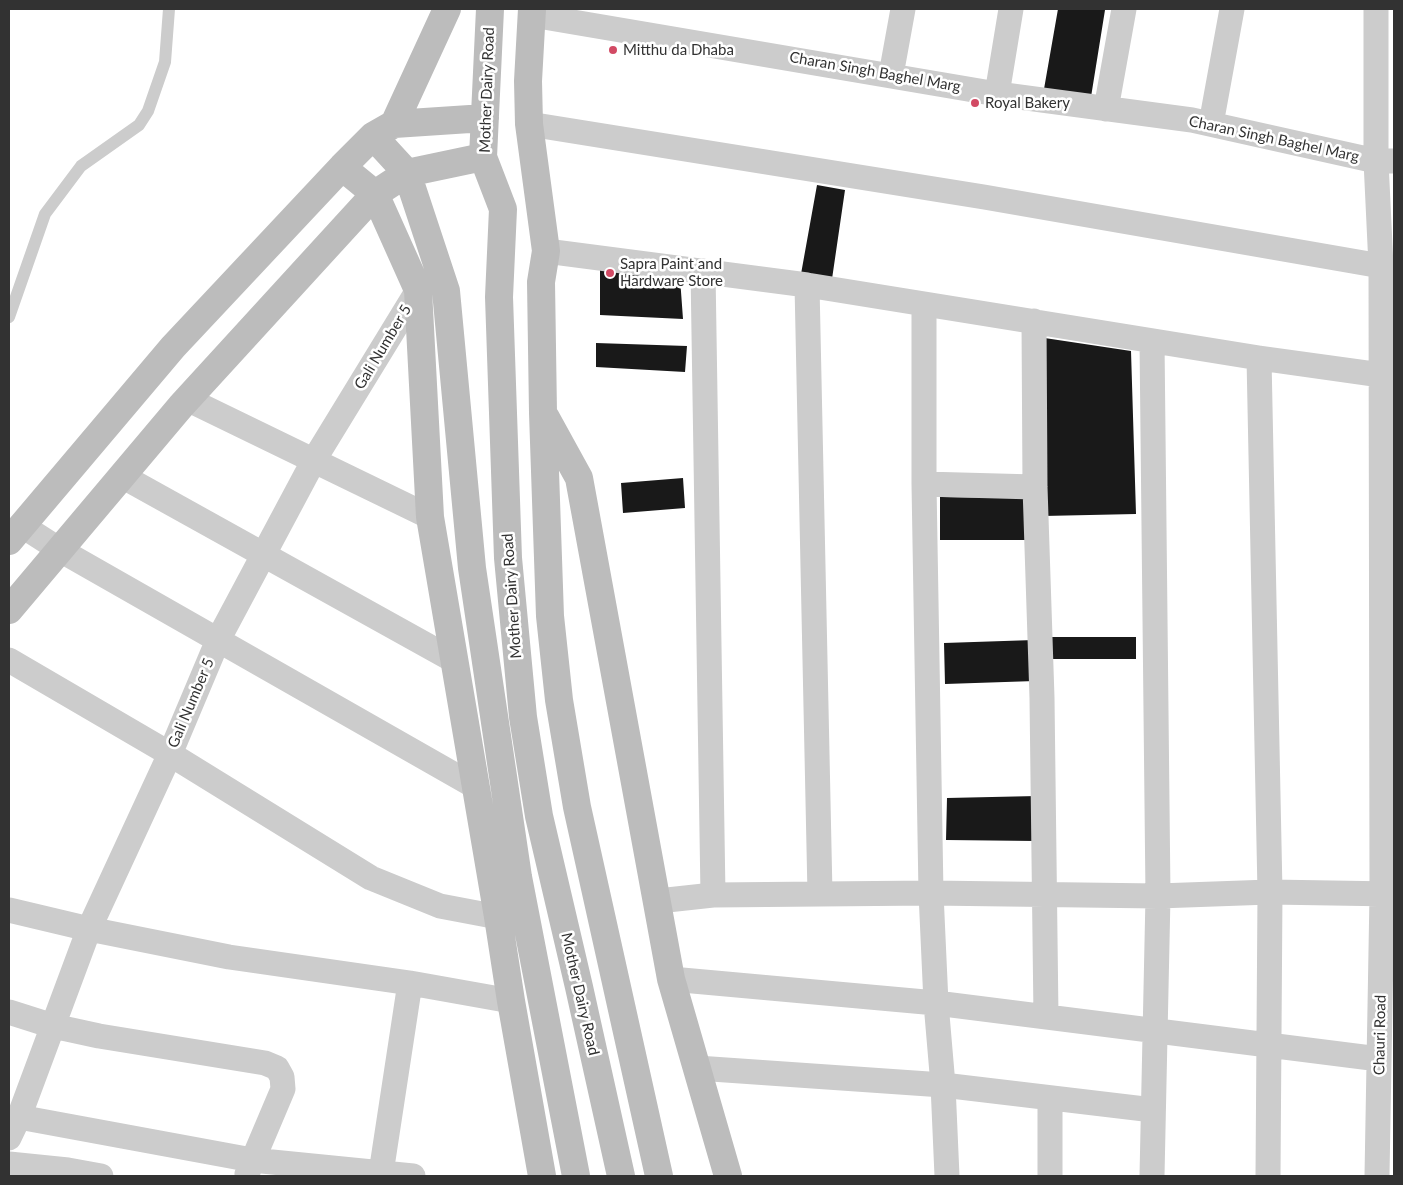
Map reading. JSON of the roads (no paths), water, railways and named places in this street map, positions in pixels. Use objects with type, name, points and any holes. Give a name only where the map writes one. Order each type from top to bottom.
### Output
[{"type":"main road","points":[[13,530],[173,347],[342,167],[383,130],[447,9]]},
{"type":"main road","name":"Mother Dairy Road","points":[[490,9],[484,157],[503,209],[499,297],[510,580],[523,717],[539,816],[622,1176]]},
{"type":"main road","points":[[532,12],[528,81],[529,124],[546,251],[540,282],[543,413],[550,616],[559,700],[577,807],[659,1176]]},
{"type":"main road","points":[[383,130],[485,118]]},
{"type":"main road","points":[[383,130],[408,173],[446,291],[475,587],[518,877],[576,1176]]},
{"type":"main road","points":[[9,610],[188,399],[375,194],[408,173],[484,157]]},
{"type":"main road","points":[[342,167],[375,194],[418,290],[430,517],[542,1176]]},
{"type":"main road","points":[[543,413],[578,478],[672,979],[728,1176]]},
{"type":"street","points":[[891,75],[903,9]]},
{"type":"street","points":[[997,94],[1011,9]]},
{"type":"street","points":[[1106,109],[1124,9]]},
{"type":"street","points":[[1211,124],[1232,9]]},
{"type":"street","name":"Chauri Road","points":[[1376,9],[1385,161],[1381,266],[1381,374],[1388,894],[1380,1059],[1377,1176]]},
{"type":"street","name":"Charan Singh Baghel Marg","points":[[532,12],[997,94],[1211,124],[1385,161]]},
{"type":"street","points":[[529,124],[984,197],[1381,266]]},
{"type":"street","points":[[546,251],[807,285],[1259,358],[1381,374]]},
{"type":"street","points":[[703,271],[713,896]]},
{"type":"street","points":[[807,285],[820,894]]},
{"type":"street","name":"Gali Number 5","points":[[14,1128],[88,929],[170,754],[218,640],[314,460],[418,290]]},
{"type":"street","points":[[924,304],[924,484],[931,893],[947,1176]]},
{"type":"street","points":[[1034,321],[1035,487],[1042,698],[1046,1016]]},
{"type":"street","points":[[1152,341],[1158,896],[1152,1176]]},
{"type":"street","points":[[1259,358],[1270,892],[1268,1176]]},
{"type":"street","points":[[188,399],[430,517]]},
{"type":"street","points":[[122,476],[455,661]]},
{"type":"street","points":[[924,484],[1035,487]]},
{"type":"street","points":[[13,530],[60,550],[476,787]]},
{"type":"street","points":[[9,660],[170,754],[371,878],[440,906],[498,917]]},
{"type":"street","points":[[658,901],[713,896],[820,894],[931,893],[1158,896],[1270,892],[1388,894]]},
{"type":"street","points":[[9,910],[88,929],[229,957],[410,983],[511,1001]]},
{"type":"street","points":[[672,979],[936,1003],[1380,1059]]},
{"type":"street","points":[[381,1173],[410,983]]},
{"type":"street","points":[[9,1012],[53,1026],[99,1036],[265,1063],[277,1068],[282,1077],[282,1089],[249,1168]]},
{"type":"street","points":[[697,1068],[943,1085],[1153,1110]]},
{"type":"street","points":[[1050,1098],[1050,1176]]},
{"type":"street","points":[[14,1128],[249,1168],[413,1176]]},
{"type":"street","points":[[9,1164],[101,1176]]},
{"type":"lane","points":[[9,317],[45,214],[81,166],[139,125],[148,111],[165,62],[169,9]]},
{"type":"place","name":"Mitthu da Dhaba","points":[[613,50]]},
{"type":"place","name":"Royal Bakery","points":[[975,103]]},
{"type":"place","name":"Sapra Paint and Hardware Store","points":[[610,273]]}]
